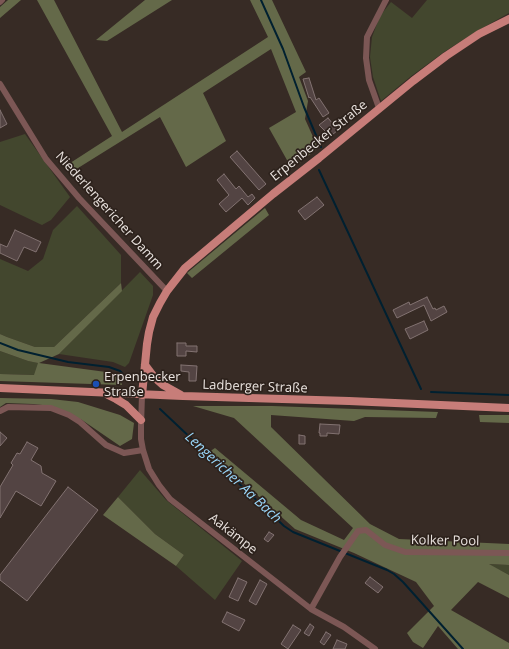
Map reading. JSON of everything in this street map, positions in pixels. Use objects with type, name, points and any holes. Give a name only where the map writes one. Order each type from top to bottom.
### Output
[{"type":"main road","name":"Erpenbecker Straße","points":[[142,394],[149,332],[160,303],[167,290],[185,268],[273,194],[413,81],[446,56],[479,34],[509,19]]},
{"type":"main road","points":[[145,365],[154,377],[163,385],[183,396]]},
{"type":"main road","name":"Ladberger Straße","points":[[0,388],[509,408]]},
{"type":"main road","points":[[102,393],[126,405],[141,420]]},
{"type":"street","points":[[379,108],[369,80],[366,58],[367,37],[386,0]]},
{"type":"street","name":"Niederlengericher Damm","points":[[0,84],[46,159],[79,198],[167,290]]},
{"type":"street","name":"Aakämpe","points":[[142,394],[141,439],[143,450],[149,469],[170,499],[311,609],[344,627],[375,649]]},
{"type":"street","points":[[0,411],[8,407],[51,408],[69,415],[80,422],[106,445],[124,453],[143,450]]},
{"type":"street","name":"Kolker Pool","points":[[311,609],[340,557],[358,532],[366,530],[384,545],[405,552],[509,553]]},
{"type":"green space","points":[[8,0],[21,0],[0,18],[0,7]]},
{"type":"green space","points":[[37,0],[54,0],[122,132],[268,37],[250,0],[272,0],[306,72],[299,77],[308,101],[305,119],[318,148],[292,169],[269,128],[296,112],[271,49],[203,93],[226,141],[186,167],[160,117],[70,173],[64,167],[112,136]]},
{"type":"green space","points":[[145,0],[172,0],[107,41],[96,40]]},
{"type":"green space","points":[[427,0],[509,0],[509,13],[444,52],[381,101],[373,77],[370,57],[372,37],[380,16],[391,2],[412,18]]},
{"type":"green space","points":[[25,134],[70,197],[51,220],[42,225],[0,205],[0,142]]},
{"type":"green space","points":[[77,206],[121,255],[121,283],[54,347],[35,347],[0,334],[0,259],[28,271],[43,259],[53,230]]},
{"type":"green space","points":[[265,208],[269,215],[192,278],[187,273]]},
{"type":"green space","points":[[140,272],[153,286],[153,295],[129,363],[125,367],[113,362],[59,354]]},
{"type":"green space","points":[[121,283],[122,291],[59,354],[39,363],[119,375],[122,385],[0,381],[0,374],[34,375],[38,363],[0,351],[0,334],[35,347],[54,347]]},
{"type":"green space","points":[[0,351],[28,361],[39,363],[35,375],[0,374]]},
{"type":"green space","points":[[0,398],[51,399],[78,402],[120,415],[134,423],[132,439],[120,446],[82,420],[52,406],[6,403],[0,407]]},
{"type":"green space","points":[[193,406],[272,406],[438,412],[436,418],[365,417],[354,421],[271,415],[271,427],[370,524],[399,539],[509,544],[509,565],[489,564],[509,575],[509,598],[478,582],[451,610],[509,643],[509,649],[458,649],[438,626],[423,648],[413,642],[407,633],[434,606],[416,582],[354,553],[295,529],[209,452],[215,448],[301,520],[344,540],[353,528],[234,418]]},
{"type":"green space","points":[[479,415],[509,415],[509,423],[480,422]]},
{"type":"green space","points":[[140,470],[166,500],[242,561],[215,600],[176,566],[184,555],[155,534],[118,497]]},
{"type":"green space","points":[[118,497],[155,534],[184,555],[176,566],[103,515]]},
{"type":"green space","points":[[488,564],[509,565],[509,575]]},
{"type":"building","points":[[309,78],[316,100],[319,98],[329,113],[323,117],[310,97],[309,98],[303,79]]},
{"type":"building","points":[[0,110],[7,124],[0,128]]},
{"type":"building","points":[[328,118],[338,130],[332,135],[330,133],[328,134],[319,125]]},
{"type":"building","points":[[237,151],[266,184],[259,190],[230,157]]},
{"type":"building","points":[[224,174],[236,189],[239,186],[248,197],[252,194],[255,198],[248,205],[242,198],[226,212],[219,204],[229,195],[217,180]]},
{"type":"building","points":[[317,197],[324,205],[305,220],[298,211]]},
{"type":"building","points":[[15,230],[41,242],[36,252],[24,247],[17,261],[0,253],[0,244],[7,247]]},
{"type":"building","points":[[427,297],[433,309],[435,308],[436,310],[444,306],[447,312],[431,321],[424,305],[397,318],[393,310],[409,302],[410,305]]},
{"type":"building","points":[[424,321],[428,330],[410,339],[405,329]]},
{"type":"building","points":[[177,343],[186,343],[186,346],[197,346],[197,352],[186,351],[186,356],[177,356]]},
{"type":"building","points":[[181,365],[197,366],[196,381],[189,381],[189,372],[181,371]]},
{"type":"building","points":[[320,424],[340,425],[339,434],[327,433],[327,436],[320,436]]},
{"type":"building","points":[[0,432],[7,438],[0,446]]},
{"type":"building","points":[[299,435],[305,436],[305,444],[299,444]]},
{"type":"building","points":[[27,442],[38,448],[31,460],[41,466],[42,473],[56,481],[41,506],[16,491],[0,518],[0,487],[13,465],[11,463],[17,453],[20,454]]},
{"type":"building","points":[[68,487],[98,510],[27,601],[0,580],[0,575]]},
{"type":"building","points":[[269,532],[274,535],[268,542],[264,539]]},
{"type":"building","points":[[370,577],[383,587],[378,593],[365,583]]},
{"type":"building","points":[[238,578],[247,582],[238,601],[229,597]]},
{"type":"building","points":[[260,580],[267,584],[256,605],[249,601]]},
{"type":"building","points":[[227,612],[245,620],[239,631],[222,622]]},
{"type":"building","points":[[310,624],[314,627],[309,636],[304,633]]},
{"type":"building","points":[[293,625],[301,630],[288,649],[281,644]]},
{"type":"building","points":[[326,632],[331,635],[324,645],[320,642]]},
{"type":"building","points":[[337,640],[347,644],[345,649],[333,649]]},
{"type":"waterway","points":[[261,0],[283,49],[304,107],[321,147]]},
{"type":"waterway","points":[[319,170],[421,389]]},
{"type":"waterway","name":"Lengericher Aa Bach","points":[[0,343],[18,350],[68,362],[109,367],[120,371],[126,377]]},
{"type":"waterway","points":[[431,392],[509,395]]},
{"type":"waterway","name":"Lengericher Aa Bach","points":[[160,409],[284,526],[293,532],[394,574],[403,582],[463,649]]},
{"type":"place","name":"Erpenbecker Straße","points":[[96,384]]}]
